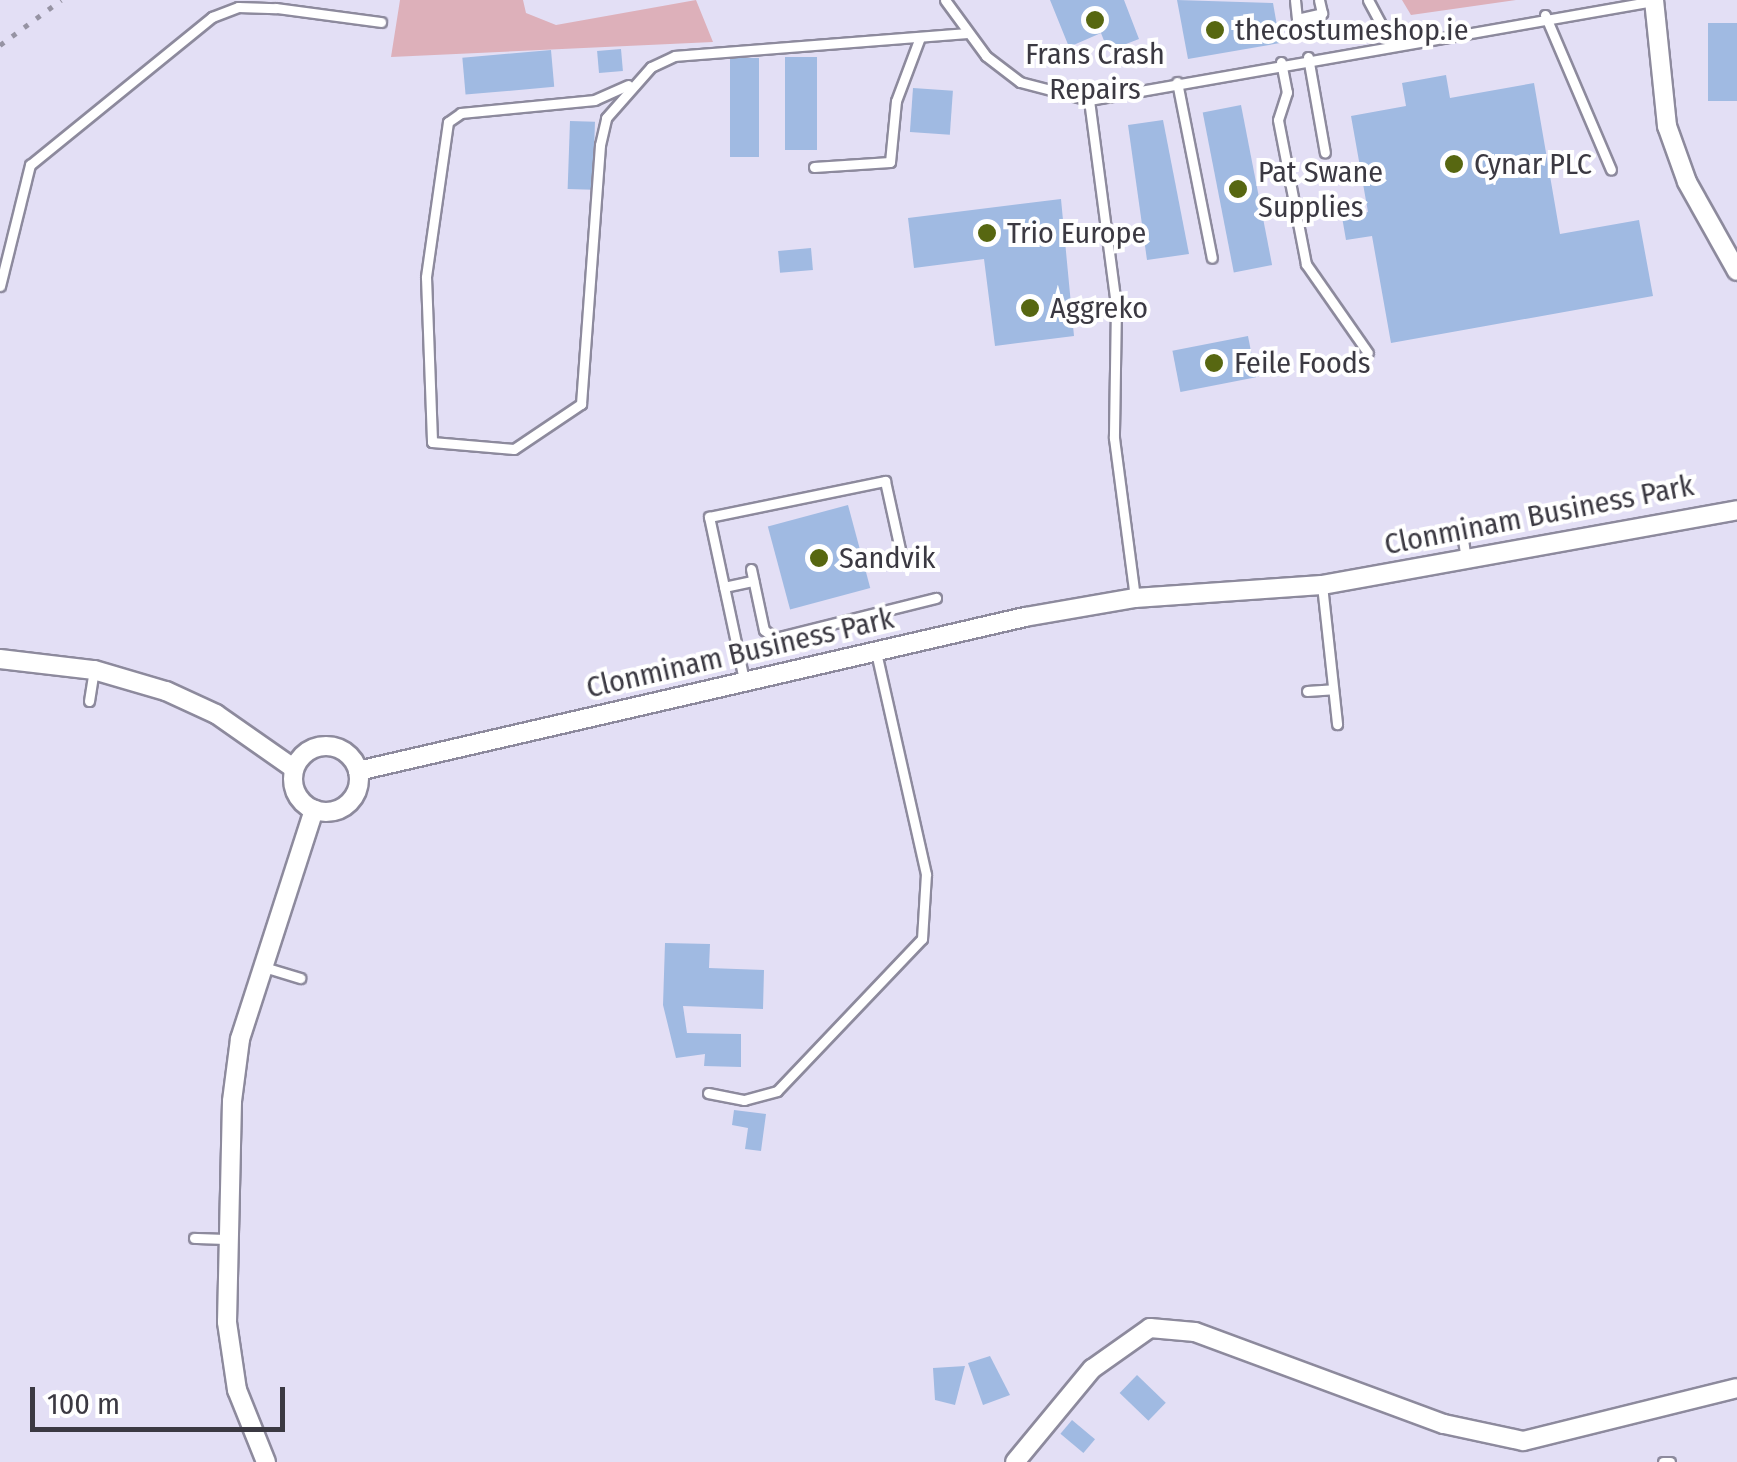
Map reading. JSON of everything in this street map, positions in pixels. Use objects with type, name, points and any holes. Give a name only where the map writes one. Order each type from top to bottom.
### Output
[{"type":"street","points":[[1654,0],[1668,126],[1687,182],[1737,271]]},
{"type":"street","name":"Clonminam Business Park","points":[[358,771],[876,650],[1136,598],[1322,584],[1714,508],[1737,497]]},
{"type":"street","name":"Clonminam Business Park","points":[[1714,508],[1737,510]]},
{"type":"street","points":[[0,658],[94,670],[216,714],[294,768]]},
{"type":"street","points":[[327,745],[347,753],[358,771],[352,800],[314,810],[298,798],[294,768],[306,751],[327,745]]},
{"type":"street","points":[[266,1462],[234,1370],[228,1239],[234,1072],[263,966],[314,810]]},
{"type":"street","points":[[1016,1462],[1092,1369],[1150,1328],[1195,1332],[1444,1424],[1509,1440],[1550,1436],[1737,1388]]},
{"type":"lane","points":[[945,0],[966,33],[1020,82],[1088,100],[1390,41],[1654,0]]},
{"type":"lane","points":[[1294,0],[1296,20],[1322,13],[1319,0]]},
{"type":"lane","points":[[1368,0],[1390,41]]},
{"type":"lane","points":[[0,286],[30,165],[212,17],[238,7],[276,8],[381,22]]},
{"type":"lane","points":[[1545,15],[1611,170]]},
{"type":"lane","points":[[628,85],[606,118],[600,145],[581,404],[514,449],[432,442],[426,277],[448,122],[460,113],[596,100],[676,56],[966,33]]},
{"type":"lane","points":[[814,167],[890,162],[896,101],[920,37]]},
{"type":"lane","points":[[1308,57],[1326,153]]},
{"type":"lane","points":[[1281,62],[1287,92],[1278,120],[1306,264],[1368,353]]},
{"type":"lane","points":[[1177,82],[1212,258]]},
{"type":"lane","points":[[1088,100],[1116,305],[1114,438],[1136,598]]},
{"type":"lane","points":[[744,680],[709,516],[884,481],[902,558]]},
{"type":"lane","points":[[1462,532],[1466,559]]},
{"type":"lane","points":[[724,587],[752,575],[764,630],[775,638],[936,598]]},
{"type":"lane","points":[[1322,584],[1337,724]]},
{"type":"lane","points":[[708,1094],[744,1100],[777,1091],[922,939],[928,919],[924,862],[876,650]]},
{"type":"lane","points":[[89,701],[94,670]]},
{"type":"lane","points":[[1308,691],[1333,689]]},
{"type":"lane","points":[[263,966],[300,978]]},
{"type":"lane","points":[[194,1238],[228,1239]]},
{"type":"shaded area","points":[[400,0],[523,0],[526,13],[556,25],[696,0],[713,42],[391,57]]},
{"type":"shaded area","points":[[1402,0],[1516,0],[1411,15]]},
{"type":"building","name":"Frans Crash Repairs","points":[[1050,0],[1124,0],[1139,39],[1108,51],[1101,33],[1069,47]]},
{"type":"building","points":[[1177,0],[1273,3],[1280,43],[1188,59]]},
{"type":"building","points":[[1708,23],[1737,23],[1737,101],[1708,101]]},
{"type":"building","points":[[621,49],[623,71],[599,73],[597,51]]},
{"type":"building","points":[[551,50],[554,87],[466,95],[462,58]]},
{"type":"building","points":[[785,57],[817,57],[817,150],[785,150]]},
{"type":"building","points":[[730,58],[759,58],[759,157],[730,157]]},
{"type":"building","name":"Cynar PLC","points":[[1446,75],[1450,98],[1534,83],[1560,234],[1639,220],[1653,296],[1391,343],[1372,236],[1346,240],[1342,217],[1368,212],[1351,116],[1406,106],[1402,83]]},
{"type":"building","points":[[913,88],[953,91],[950,135],[910,132]]},
{"type":"building","name":"Pat Swane Supplies","points":[[1241,105],[1272,265],[1234,272],[1203,112]]},
{"type":"building","points":[[1163,120],[1189,254],[1147,260],[1128,125]]},
{"type":"building","points":[[570,121],[595,122],[593,190],[568,189]]},
{"type":"building","points":[[1061,199],[1074,336],[995,346],[984,259],[914,268],[908,218]]},
{"type":"building","points":[[811,248],[813,270],[780,273],[778,251]]},
{"type":"building","name":"Feile Foods","points":[[1248,336],[1256,377],[1180,392],[1172,351]]},
{"type":"building","name":"Sandvik","points":[[848,505],[870,588],[790,610],[768,526]]},
{"type":"building","points":[[665,943],[710,944],[709,968],[764,970],[763,1009],[683,1006],[687,1033],[741,1034],[741,1067],[704,1066],[705,1054],[676,1058],[663,1005]]},
{"type":"building","points":[[734,1110],[766,1114],[761,1151],[745,1149],[748,1128],[732,1125]]},
{"type":"building","points":[[990,1356],[1010,1395],[983,1405],[968,1363]]},
{"type":"building","points":[[965,1366],[955,1405],[935,1400],[933,1368]]},
{"type":"building","points":[[1137,1375],[1166,1403],[1148,1421],[1120,1393]]},
{"type":"building","points":[[1072,1420],[1095,1439],[1083,1453],[1060,1434]]},
{"type":"railway","points":[[0,45],[61,0]]},
{"type":"place","name":"Frans Crash Repairs","points":[[1095,20]]},
{"type":"place","name":"thecostumeshop.ie","points":[[1215,30]]},
{"type":"place","name":"Cynar PLC","points":[[1454,164]]},
{"type":"place","name":"Pat Swane Supplies","points":[[1238,189]]},
{"type":"place","name":"Trio Europe","points":[[987,233]]},
{"type":"place","name":"Aggreko","points":[[1030,308]]},
{"type":"place","name":"Feile Foods","points":[[1214,363]]},
{"type":"place","name":"Sandvik","points":[[819,558]]}]
